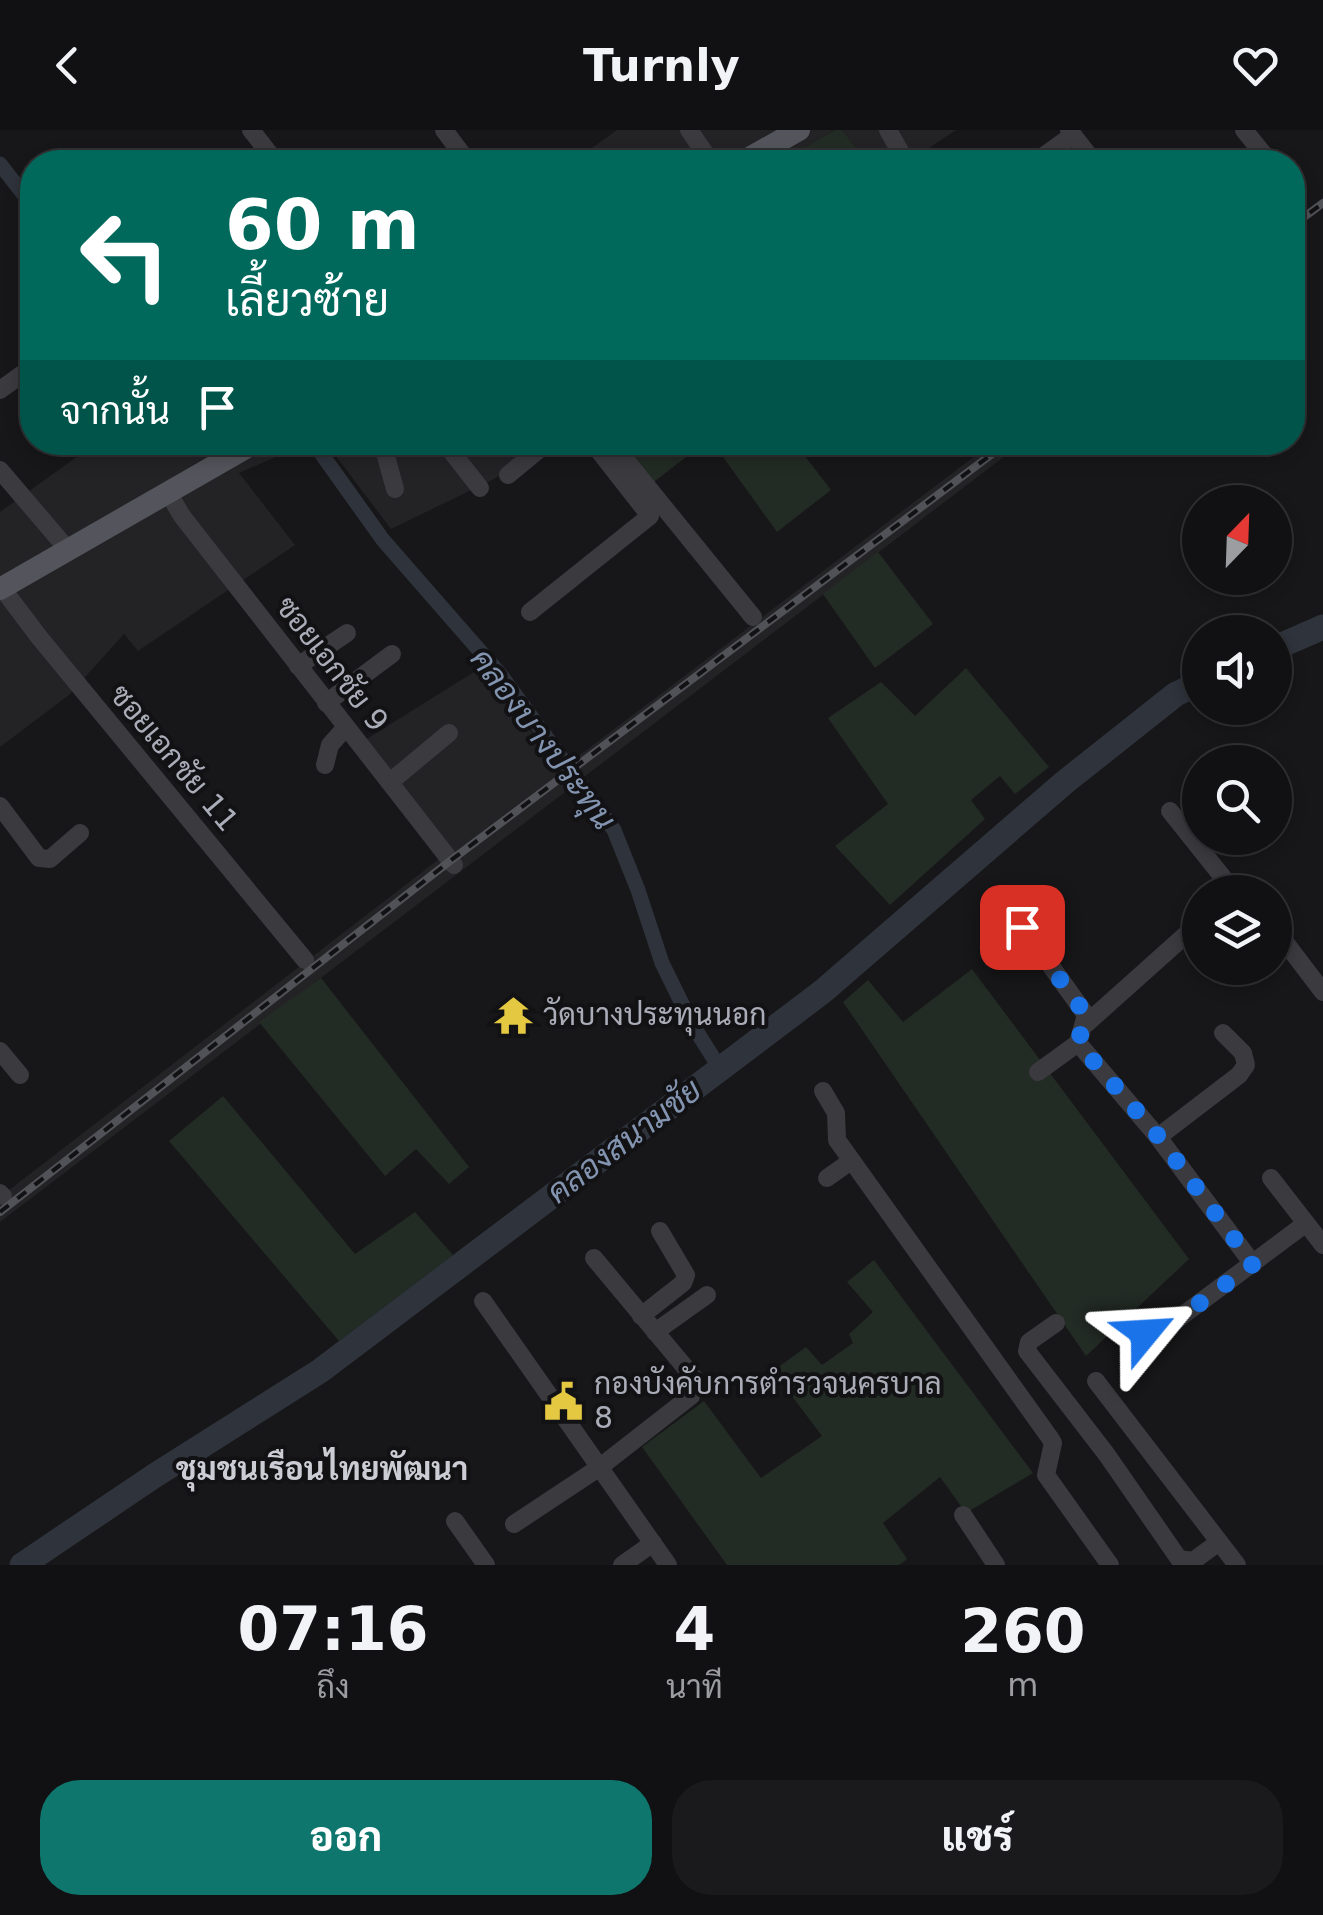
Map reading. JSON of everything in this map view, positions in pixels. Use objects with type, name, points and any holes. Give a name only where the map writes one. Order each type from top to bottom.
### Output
[{"type":"main road","points":[[764,149],[799,130]]},
{"type":"main road","points":[[1,588],[234,455]]},
{"type":"street","points":[[251,130],[267,150]]},
{"type":"street","points":[[1244,130],[1260,150]]},
{"type":"street","points":[[1049,150],[1071,133]]},
{"type":"street","points":[[386,455],[395,489]]},
{"type":"street","points":[[454,455],[480,488]]},
{"type":"street","points":[[508,475],[532,455]]},
{"type":"street","points":[[530,612],[650,516],[602,455]]},
{"type":"street","points":[[622,455],[753,617]]},
{"type":"street","points":[[0,470],[69,551]]},
{"type":"street","name":"ซอยเอกชัย 9","points":[[169,494],[454,865]]},
{"type":"street","name":"ซอยเอกชัย 11","points":[[1,588],[306,960]]},
{"type":"street","points":[[298,666],[347,634]]},
{"type":"street","points":[[326,703],[392,654]]},
{"type":"street","points":[[325,765],[330,745],[346,727]]},
{"type":"street","points":[[390,782],[449,734]]},
{"type":"street","points":[[0,806],[39,858],[50,859],[80,834]]},
{"type":"street","points":[[1170,812],[1220,875]]},
{"type":"street","points":[[1022,927],[1086,1015],[1078,1043],[1038,1072]]},
{"type":"street","points":[[1086,1024],[1182,938]]},
{"type":"street","points":[[1292,951],[1323,992]]},
{"type":"street","points":[[1158,1136],[1246,1065],[1244,1053],[1223,1033]]},
{"type":"street","points":[[1078,1043],[1158,1136],[1253,1264]]},
{"type":"street","points":[[0,1052],[20,1075]]},
{"type":"street","points":[[823,1091],[836,1113],[837,1140],[1050,1438],[1053,1443],[1046,1474],[1110,1565]]},
{"type":"street","points":[[827,1178],[852,1161]]},
{"type":"street","points":[[1271,1178],[1323,1245]]},
{"type":"street","points":[[1145,1333],[1163,1330],[1304,1224]]},
{"type":"street","points":[[641,1316],[684,1283],[686,1275],[660,1231]]},
{"type":"street","points":[[514,1524],[600,1467],[691,1396],[694,1378],[594,1258]]},
{"type":"street","points":[[655,1332],[708,1294]]},
{"type":"street","points":[[484,1301],[668,1565]]},
{"type":"street","points":[[1056,1323],[1029,1342],[1027,1351],[1107,1454],[1179,1559],[1193,1561],[1219,1542]]},
{"type":"street","points":[[1096,1381],[1237,1565]]},
{"type":"street","points":[[1107,1454],[1135,1432]]},
{"type":"street","points":[[963,1515],[996,1565]]},
{"type":"street","points":[[455,1521],[486,1565]]},
{"type":"street","points":[[622,1565],[653,1543]]},
{"type":"shaded area","points":[[617,130],[835,130],[800,150],[589,150]]},
{"type":"shaded area","points":[[835,130],[842,130],[858,150],[800,150]]},
{"type":"shaded area","points":[[842,130],[956,130],[926,150],[858,150]]},
{"type":"shaded area","points":[[79,455],[280,455],[239,473],[295,545],[138,651],[124,634],[69,695],[0,747],[0,512]]},
{"type":"shaded area","points":[[335,455],[530,455],[494,479],[391,529]]},
{"type":"shaded area","points":[[629,455],[689,455],[650,485]]},
{"type":"shaded area","points":[[722,455],[804,455],[831,490],[777,532]]},
{"type":"shaded area","points":[[976,455],[1006,455],[584,777],[572,761]]},
{"type":"shaded area","points":[[878,552],[933,624],[875,668],[823,594]]},
{"type":"shaded area","points":[[482,667],[573,786],[0,1222],[0,1197],[452,849],[365,740]]},
{"type":"shaded area","points":[[966,668],[1049,767],[1015,794],[1000,776],[971,800],[985,819],[890,905],[835,846],[888,804],[828,718],[881,682],[915,716]]},
{"type":"shaded area","points":[[972,969],[1189,1259],[1086,1356],[843,1002],[868,980],[903,1022]]},
{"type":"shaded area","points":[[321,978],[469,1167],[449,1184],[416,1149],[385,1176],[259,1022]]},
{"type":"shaded area","points":[[223,1096],[355,1254],[415,1212],[453,1255],[339,1341],[169,1141]]},
{"type":"shaded area","points":[[874,1260],[1033,1473],[966,1513],[940,1477],[883,1523],[907,1559],[899,1565],[727,1565],[642,1447],[704,1401],[761,1478],[822,1436],[773,1371],[806,1347],[822,1365],[853,1343],[849,1334],[873,1312],[847,1282]]},
{"type":"waterway","name":"คลองบางประทุน","points":[[0,164],[20,190]]},
{"type":"waterway","name":"คลองบางประทุน","points":[[322,455],[383,540],[500,674],[614,830],[662,963],[692,1024],[719,1067]]},
{"type":"waterway","name":"คลองสนามชัย","points":[[1292,641],[1323,627]]},
{"type":"waterway","name":"คลองสนามชัย","points":[[22,1565],[320,1371],[822,992],[1065,782],[1182,691]]},
{"type":"railway","points":[[1305,216],[1323,203]]},
{"type":"railway","points":[[0,1212],[450,861],[991,455]]},
{"type":"place","name":"วัดบางประทุนนอก","points":[[513,1015]]},
{"type":"place","name":"กองบังคับการตำรวจนครบาล 8","points":[[564,1401]]},
{"type":"district","name":"ชุมชนเรือนไทยพัฒนา","points":[[322,1469]]},
{"type":"route","points":[[1022,927],[1086,1015],[1078,1043],[1158,1136],[1253,1264],[1163,1330],[1145,1333]]}]
